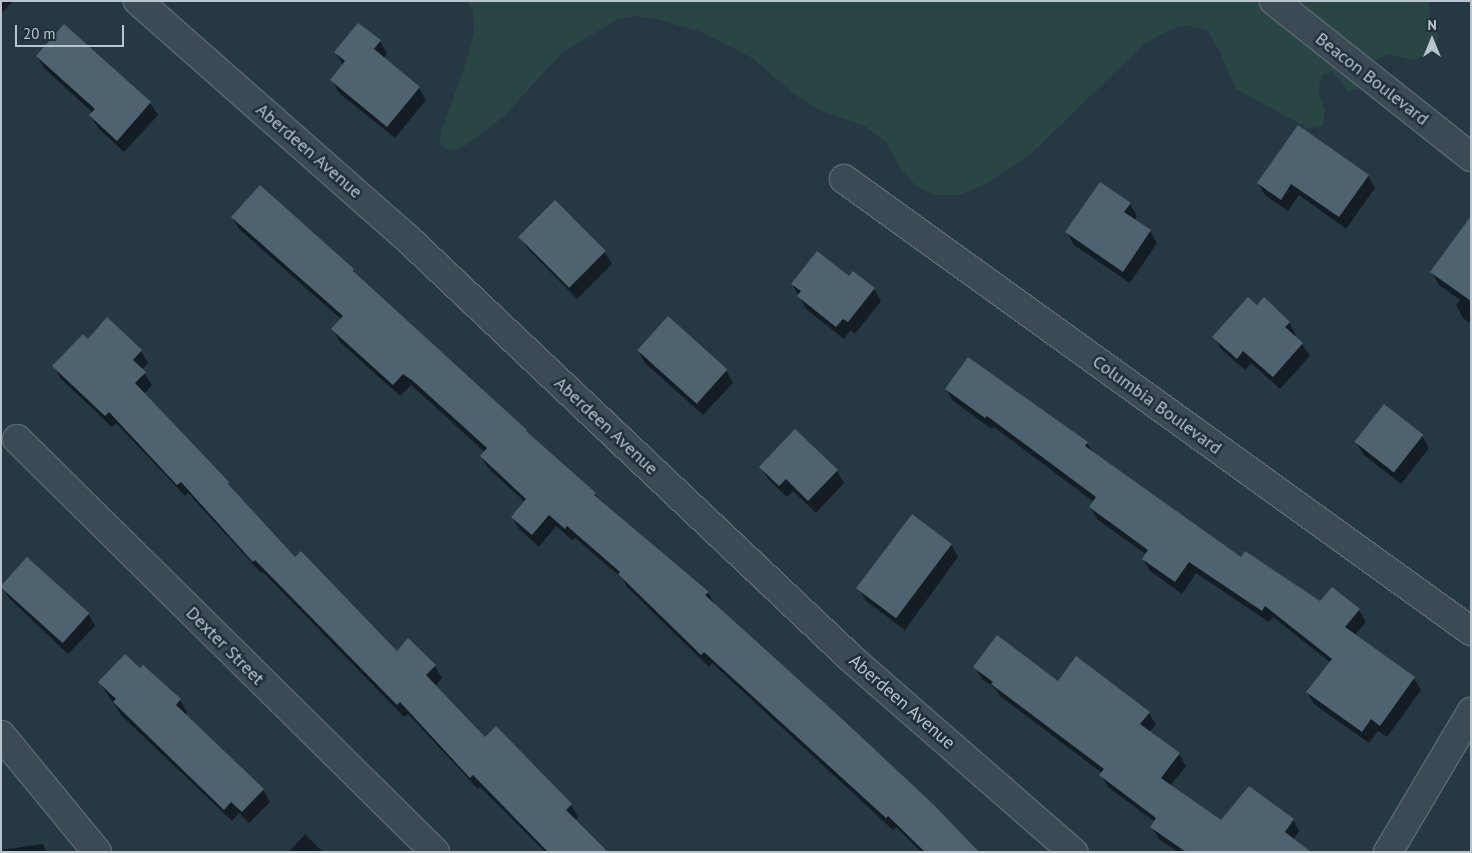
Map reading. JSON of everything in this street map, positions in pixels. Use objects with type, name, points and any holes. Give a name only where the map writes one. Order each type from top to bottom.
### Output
[{"type":"street","name":"Aberdeen Avenue","points":[[138,1],[408,239],[854,660],[1073,852]]},
{"type":"street","name":"Beacon Boulevard","points":[[1274,1],[1471,157]]},
{"type":"street","name":"Columbia Boulevard","points":[[844,178],[1471,632]]},
{"type":"street","name":"Dexter Street","points":[[17,439],[435,852]]},
{"type":"street","points":[[1388,852],[1471,712]]},
{"type":"street","points":[[1,735],[97,852]]},
{"type":"green space","points":[[467,1],[1429,1],[1429,20],[1439,36],[1432,53],[1413,60],[1389,54],[1373,61],[1356,89],[1348,92],[1332,71],[1322,75],[1318,91],[1325,111],[1323,126],[1309,129],[1236,89],[1219,50],[1207,30],[1184,25],[1167,31],[1143,45],[1031,154],[986,184],[959,195],[935,195],[916,186],[901,169],[887,143],[865,126],[822,111],[798,97],[752,58],[701,32],[657,19],[637,16],[618,19],[563,52],[503,117],[465,146],[449,151],[439,143],[442,128],[464,69],[474,33],[473,10]]},
{"type":"building","points":[[358,23],[381,40],[374,49],[420,87],[387,127],[330,80],[345,61],[334,52]]},
{"type":"building","points":[[64,24],[151,102],[117,141],[89,115],[95,109],[36,56]]},
{"type":"building","points":[[1298,125],[1369,175],[1339,217],[1291,184],[1281,200],[1257,183]]},
{"type":"building","points":[[1100,182],[1131,203],[1124,212],[1151,230],[1123,272],[1065,232]]},
{"type":"building","points":[[260,185],[354,269],[353,271],[526,431],[596,493],[594,495],[709,592],[705,595],[934,805],[979,852],[925,852],[888,816],[886,818],[704,652],[701,655],[618,574],[620,572],[567,526],[565,529],[549,515],[532,535],[511,517],[526,499],[480,456],[487,448],[403,374],[393,385],[331,329],[343,316],[231,217]]},
{"type":"building","points":[[555,200],[606,251],[569,288],[518,237]]},
{"type":"building","points":[[1471,216],[1471,301],[1430,272]]},
{"type":"building","points":[[817,251],[849,276],[853,271],[875,288],[848,322],[843,319],[836,327],[797,296],[801,291],[791,284]]},
{"type":"building","points":[[1248,297],[1257,305],[1264,297],[1290,322],[1285,327],[1303,343],[1273,377],[1243,351],[1237,359],[1212,337]]},
{"type":"building","points":[[668,316],[727,370],[697,404],[637,350]]},
{"type":"building","points":[[107,317],[142,350],[133,360],[146,372],[135,383],[229,482],[228,484],[295,557],[301,551],[397,651],[408,638],[436,665],[426,675],[485,737],[496,726],[572,804],[566,810],[608,852],[548,852],[473,775],[470,778],[400,702],[397,705],[255,560],[253,562],[181,482],[177,485],[109,412],[105,416],[52,366],[83,334],[88,339]]},
{"type":"building","points":[[968,357],[1088,442],[1085,446],[1241,557],[1245,551],[1320,601],[1332,587],[1360,609],[1345,627],[1415,677],[1380,726],[1371,719],[1362,732],[1306,692],[1332,659],[1265,606],[1262,611],[1189,562],[1175,582],[1142,559],[1148,550],[1089,507],[1096,497],[987,416],[985,418],[945,389]]},
{"type":"building","points":[[1384,404],[1423,435],[1394,473],[1354,442]]},
{"type":"building","points":[[795,429],[838,470],[808,501],[786,479],[779,486],[759,467]]},
{"type":"building","points":[[912,514],[952,544],[896,618],[856,588]]},
{"type":"building","points":[[27,557],[89,613],[63,643],[1,587]]},
{"type":"building","points":[[997,635],[1058,681],[1076,656],[1150,712],[1140,724],[1180,753],[1161,778],[1221,820],[1249,786],[1294,819],[1285,832],[1311,852],[1186,852],[1150,827],[1156,818],[1099,775],[1104,769],[991,684],[993,682],[973,667]]},
{"type":"building","points":[[125,654],[140,668],[143,665],[181,699],[176,705],[264,789],[242,812],[231,802],[224,810],[113,702],[116,699],[98,682]]}]
